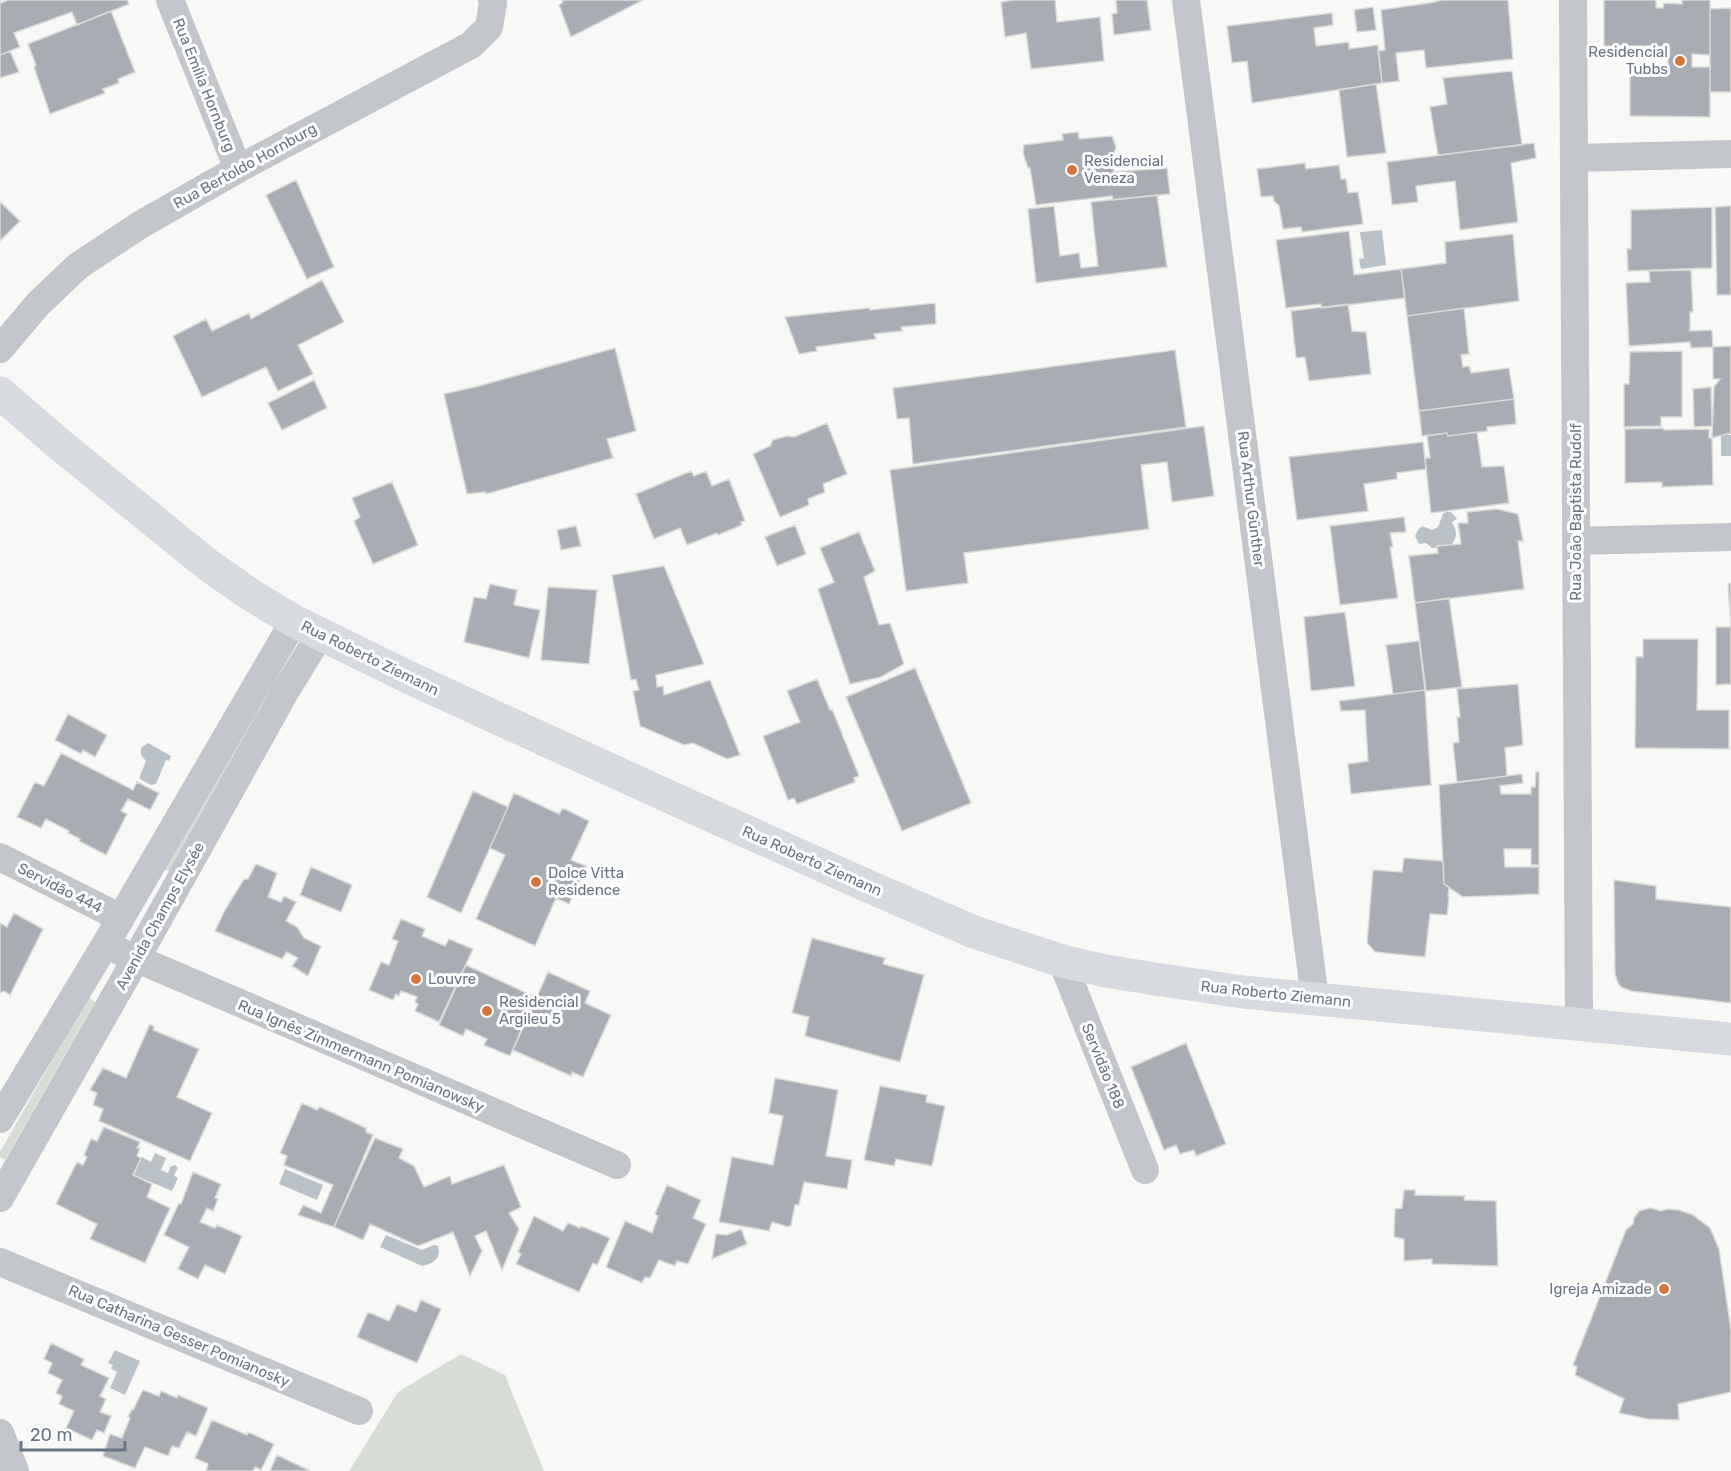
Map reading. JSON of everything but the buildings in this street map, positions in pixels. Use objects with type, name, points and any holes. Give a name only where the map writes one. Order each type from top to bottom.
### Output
[{"type":"main road","name":"Rua Roberto Ziemann","points":[[0,393],[208,565],[251,595],[307,628],[411,678],[863,884],[974,932],[1062,961],[1155,979],[1244,992],[1731,1039]]},
{"type":"street","name":"Rua Emília Hornburg","points":[[170,0],[238,169]]},
{"type":"street","name":"Rua Bertoldo Hornburg","points":[[0,349],[38,304],[78,266],[140,225],[238,169],[471,45],[489,27],[492,0]]},
{"type":"street","name":"Rua Arthur Günther","points":[[1186,0],[1315,999]]},
{"type":"street","name":"Rua João Baptista Rudolf","points":[[1574,0],[1579,1024]]},
{"type":"street","points":[[1575,158],[1731,154]]},
{"type":"street","points":[[1576,541],[1731,537]]},
{"type":"street","name":"Avenida Champs Elysée","points":[[0,1119],[120,918],[307,628]]},
{"type":"street","name":"Avenida Champs Elysée","points":[[0,1198],[285,692],[307,628]]},
{"type":"street","name":"Servidão 444","points":[[0,857],[120,918]]},
{"type":"street","name":"Rua Ignês Zimmermann Pomianowsky","points":[[105,945],[617,1165]]},
{"type":"street","name":"Servidão 188","points":[[1062,961],[1145,1170]]},
{"type":"street","name":"Rua Catharina Gesser Pomianosky","points":[[0,1262],[359,1411]]},
{"type":"street","points":[[0,1433],[15,1471]]},
{"type":"shaded area","points":[[1382,230],[1386,265],[1361,269],[1359,259],[1364,258],[1360,232]]},
{"type":"shaded area","points":[[1721,435],[1731,435],[1731,456],[1721,456]]},
{"type":"shaded area","points":[[1446,512],[1451,512],[1457,519],[1452,522],[1456,534],[1451,545],[1432,548],[1426,543],[1419,544],[1415,536],[1418,530],[1422,526],[1432,530],[1438,527]]},
{"type":"shaded area","points":[[253,710],[260,714],[170,872],[163,868]]},
{"type":"shaded area","points":[[148,743],[171,756],[169,761],[166,760],[156,784],[151,785],[140,779],[146,761],[141,755],[141,748]]},
{"type":"shaded area","points":[[88,997],[95,1002],[5,1160],[0,1157],[0,1152]]},
{"type":"shaded area","points":[[155,1153],[166,1158],[161,1170],[168,1173],[172,1166],[175,1165],[178,1168],[174,1175],[178,1178],[172,1191],[134,1175],[142,1157],[151,1162]]},
{"type":"shaded area","points":[[285,1169],[323,1185],[317,1200],[279,1184]]},
{"type":"shaded area","points":[[386,1235],[422,1250],[434,1245],[438,1246],[438,1257],[430,1264],[422,1266],[380,1247]]},
{"type":"shaded area","points":[[115,1350],[140,1361],[125,1395],[110,1388],[117,1372],[111,1369],[113,1365],[108,1363]]},
{"type":"shaded area","points":[[461,1354],[505,1375],[544,1471],[349,1471],[398,1392]]},
{"type":"place","name":"Residencial Tubbs","points":[[1680,61]]},
{"type":"place","name":"Residencial Veneza","points":[[1072,170]]},
{"type":"place","name":"Dolce Vitta Residence","points":[[536,882]]},
{"type":"place","name":"Louvre","points":[[416,979]]},
{"type":"place","name":"Residencial Argileu 5","points":[[487,1011]]},
{"type":"place","name":"Igreja Amizade","points":[[1664,1289]]}]
